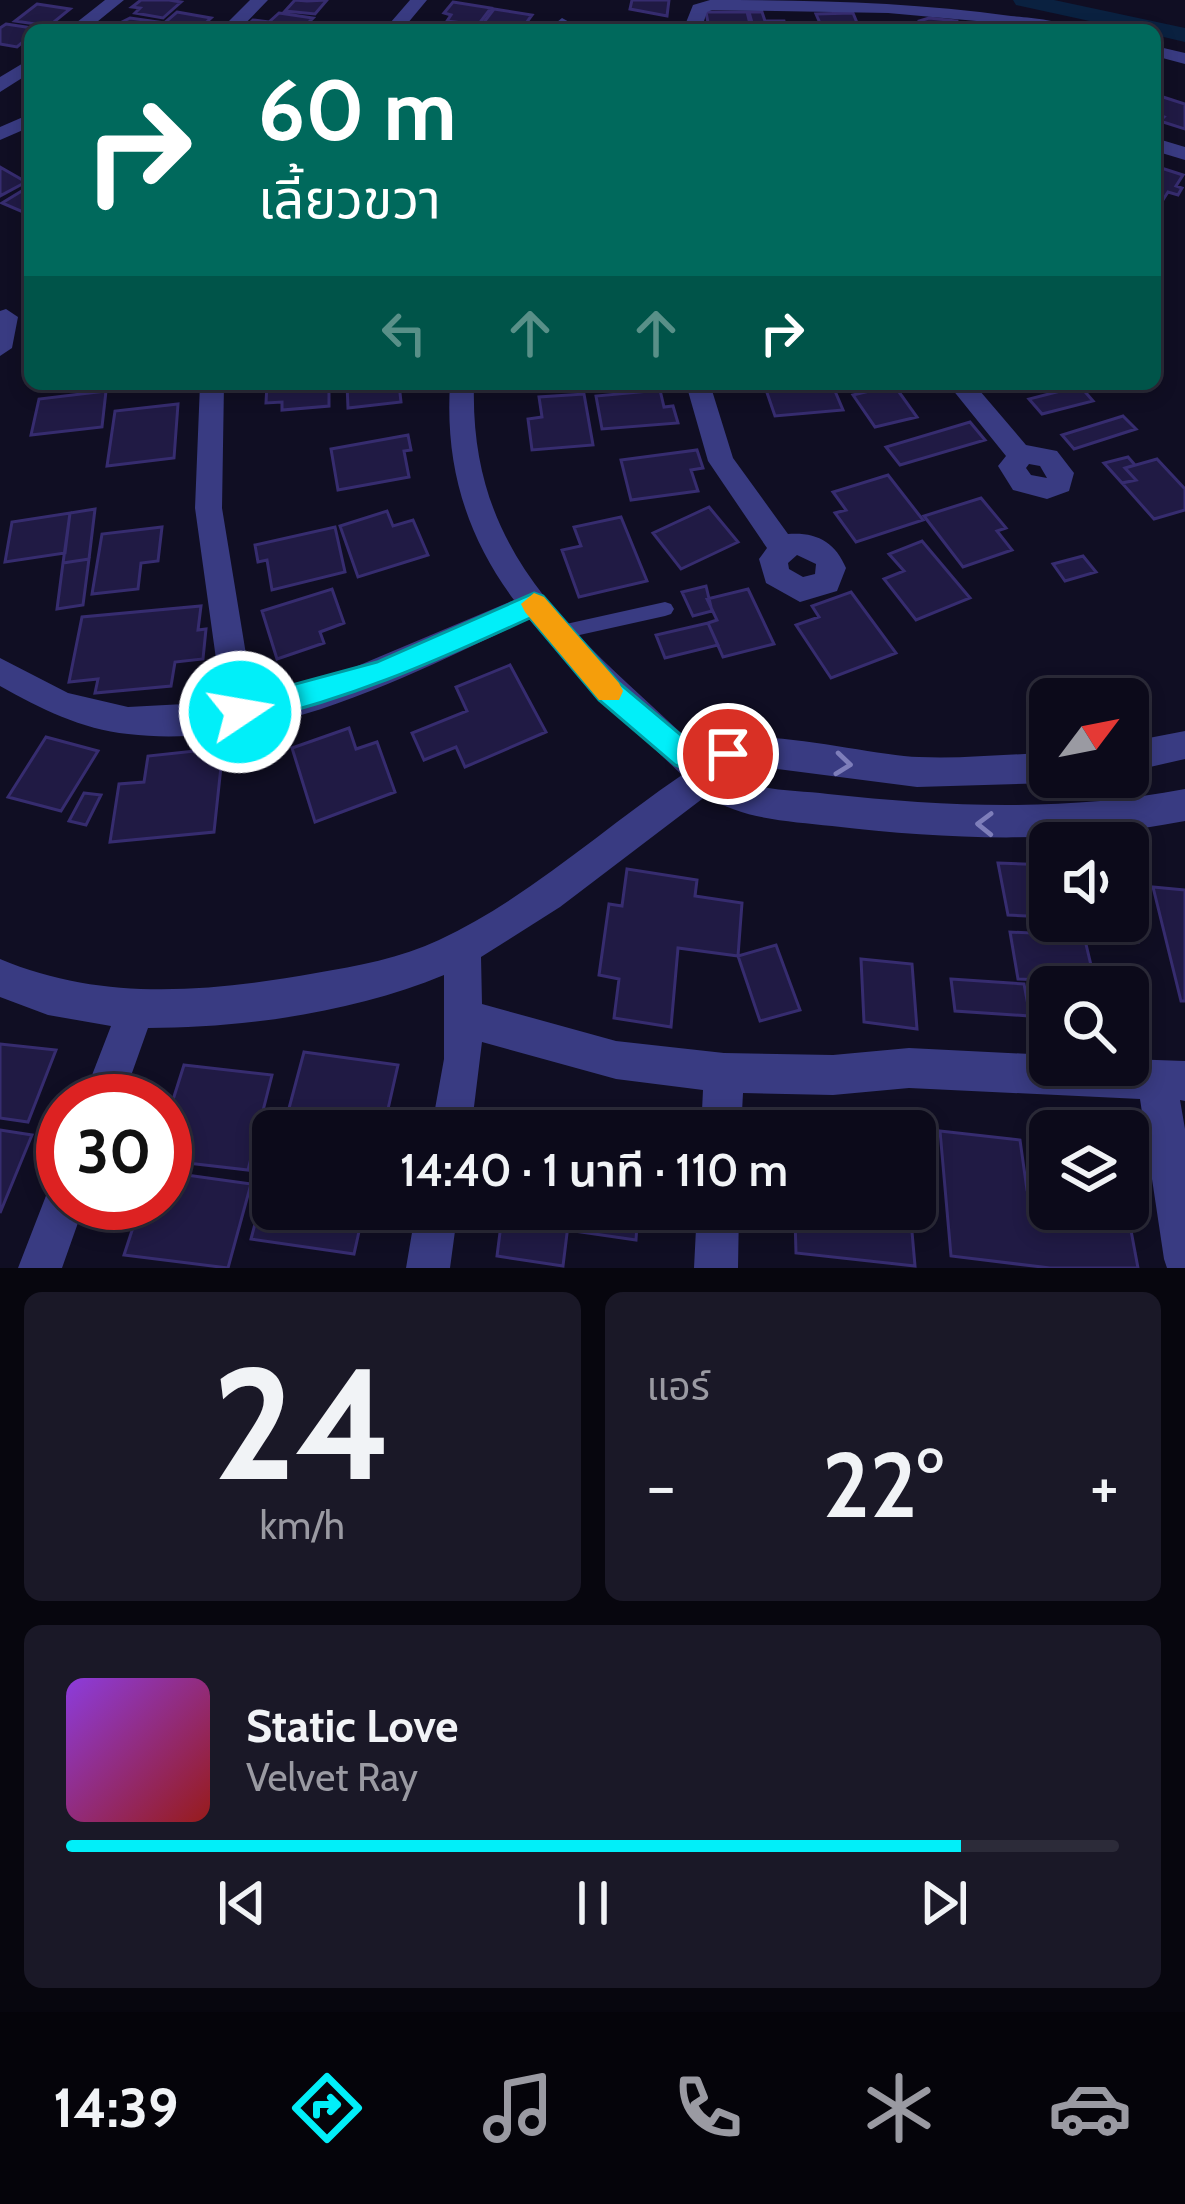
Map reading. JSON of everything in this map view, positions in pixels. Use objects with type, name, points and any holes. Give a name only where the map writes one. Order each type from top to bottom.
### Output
[{"type":"street","points":[[84,24],[116,0]]},
{"type":"street","points":[[235,24],[260,0]]},
{"type":"street","points":[[398,24],[419,0]]},
{"type":"street","points":[[694,24],[699,9],[710,5],[828,2],[961,9],[1036,24]]},
{"type":"street","points":[[0,348],[6,317]]},
{"type":"street","points":[[211,390],[204,449],[206,495],[240,712]]},
{"type":"street","points":[[461,390],[465,461],[486,531],[534,604],[609,691],[744,799],[982,825],[1070,822],[1185,805]]},
{"type":"street","points":[[700,390],[721,461],[783,548]]},
{"type":"street","points":[[965,390],[1020,455]]},
{"type":"street","points":[[0,671],[31,692],[135,723],[240,712],[312,696],[385,672],[534,604]]},
{"type":"street","points":[[1149,753],[1185,745]]},
{"type":"street","points":[[0,978],[70,999],[136,1009],[227,1002],[384,979],[503,925],[697,758],[762,752],[917,772],[1029,769]]},
{"type":"street","points":[[454,1110],[465,1017],[463,947]]},
{"type":"street","points":[[112,1074],[136,1009]]},
{"type":"street","points":[[465,1017],[549,1045],[616,1060],[724,1073],[833,1075],[909,1068],[1171,1080],[1185,1259]]},
{"type":"street","points":[[722,1110],[724,1073]]},
{"type":"street","points":[[40,1268],[54,1230]]},
{"type":"street","points":[[428,1268],[434,1230]]},
{"type":"street","points":[[716,1268],[717,1230]]},
{"type":"lane","points":[[557,633],[665,609]]},
{"type":"building","points":[[141,0],[181,2],[163,18],[135,13],[140,8],[132,7]]},
{"type":"building","points":[[295,0],[327,0],[315,14],[285,11]]},
{"type":"building","points":[[632,0],[669,0],[667,16],[630,9]]},
{"type":"building","points":[[453,2],[491,8],[479,24],[447,21],[451,15],[444,13]]},
{"type":"building","points":[[37,4],[70,9],[51,24],[15,21]]},
{"type":"building","points":[[494,9],[532,15],[525,24],[483,24]]},
{"type":"building","points":[[177,12],[211,18],[204,24],[163,24]]},
{"type":"building","points":[[706,12],[747,12],[750,24],[708,24]]},
{"type":"building","points":[[749,12],[762,12],[765,21],[785,24],[752,24]]},
{"type":"building","points":[[279,13],[313,18],[307,24],[249,24],[269,22]]},
{"type":"building","points":[[853,13],[858,24],[820,23],[816,14]]},
{"type":"building","points":[[130,18],[158,22],[156,24],[118,24]]},
{"type":"building","points":[[929,18],[957,24],[919,24]]},
{"type":"building","points":[[6,24],[24,27],[24,41],[17,47],[0,44],[0,28]]},
{"type":"building","points":[[1163,97],[1185,104],[1185,129],[1161,121]]},
{"type":"building","points":[[0,167],[24,183],[0,196]]},
{"type":"building","points":[[1161,168],[1183,175],[1176,186],[1182,188],[1178,195],[1168,192],[1161,203]]},
{"type":"building","points":[[24,190],[24,212],[2,203]]},
{"type":"building","points":[[267,390],[329,390],[329,406],[282,410],[282,402],[266,403]]},
{"type":"building","points":[[347,390],[400,390],[401,402],[348,408]]},
{"type":"building","points":[[660,390],[664,407],[673,406],[678,423],[602,429],[596,396]]},
{"type":"building","points":[[766,390],[835,390],[843,410],[775,416]]},
{"type":"building","points":[[898,390],[917,417],[875,427],[853,395]]},
{"type":"building","points":[[1083,390],[1093,401],[1042,414],[1029,399]]},
{"type":"building","points":[[106,391],[102,427],[31,435],[39,399]]},
{"type":"building","points":[[584,394],[593,445],[532,450],[528,419],[542,417],[539,397]]},
{"type":"building","points":[[178,404],[174,458],[107,466],[115,411]]},
{"type":"building","points":[[1123,416],[1136,429],[1074,449],[1062,435]]},
{"type":"building","points":[[970,422],[985,440],[900,465],[886,447]]},
{"type":"building","points":[[408,435],[411,450],[404,451],[409,477],[338,490],[331,449]]},
{"type":"building","points":[[697,450],[703,468],[691,470],[698,491],[631,500],[621,460]]},
{"type":"building","points":[[1128,457],[1135,465],[1125,468],[1136,480],[1122,483],[1104,463]]},
{"type":"building","points":[[1157,459],[1185,489],[1185,510],[1154,519],[1122,483],[1136,480],[1125,468]]},
{"type":"building","points":[[888,475],[923,520],[856,542],[835,513],[846,510],[833,492]]},
{"type":"building","points":[[981,498],[1006,528],[997,531],[1012,550],[963,567],[924,516]]},
{"type":"building","points":[[709,507],[738,542],[681,569],[653,533]]},
{"type":"building","points":[[95,509],[89,559],[63,563],[70,513]]},
{"type":"building","points":[[387,511],[393,526],[413,520],[428,555],[358,577],[340,526]]},
{"type":"building","points":[[70,513],[65,553],[5,562],[12,522]]},
{"type":"building","points":[[621,517],[647,581],[579,597],[562,550],[581,546],[574,527]]},
{"type":"building","points":[[162,527],[158,561],[141,563],[138,589],[92,594],[102,534]]},
{"type":"building","points":[[335,527],[345,572],[272,590],[267,560],[258,562],[255,545]]},
{"type":"building","points":[[922,541],[970,598],[916,620],[884,579],[904,571],[889,554]]},
{"type":"building","points":[[1083,556],[1096,572],[1065,581],[1053,564]]},
{"type":"building","points":[[89,559],[83,605],[57,609],[63,563]]},
{"type":"building","points":[[706,586],[712,611],[693,616],[682,592]]},
{"type":"building","points":[[332,589],[344,623],[320,632],[324,643],[277,659],[262,611]]},
{"type":"building","points":[[748,589],[774,644],[723,657],[708,623],[717,620],[707,599]]},
{"type":"building","points":[[851,592],[896,653],[831,678],[796,625],[819,617],[812,606]]},
{"type":"building","points":[[201,606],[198,630],[206,629],[203,659],[175,662],[171,686],[95,693],[98,679],[69,682],[82,617]]},
{"type":"building","points":[[708,623],[718,645],[665,658],[656,635]]},
{"type":"building","points":[[510,665],[546,732],[465,767],[456,747],[424,760],[412,733],[467,711],[456,687]]},
{"type":"building","points":[[349,728],[356,749],[377,742],[395,792],[315,822],[292,748]]},
{"type":"building","points":[[46,737],[98,751],[61,811],[8,797]]},
{"type":"building","points":[[223,748],[214,832],[110,842],[119,784],[144,782],[148,756]]},
{"type":"building","points":[[84,793],[101,795],[86,825],[69,821]]},
{"type":"building","points":[[998,863],[1029,864],[1029,916],[1008,915]]},
{"type":"building","points":[[627,869],[697,880],[695,896],[742,903],[738,956],[678,948],[671,1027],[614,1018],[619,979],[599,975],[609,904],[622,906]]},
{"type":"building","points":[[1153,887],[1185,890],[1185,1001],[1181,1001]]},
{"type":"building","points":[[1010,932],[1029,933],[1029,942],[1085,942],[1091,966],[1029,966],[1029,979],[1018,979]]},
{"type":"building","points":[[776,945],[800,1010],[760,1021],[738,956]]},
{"type":"building","points":[[861,959],[912,964],[917,1029],[864,1022]]},
{"type":"building","points":[[951,979],[1024,984],[1029,1016],[955,1011]]},
{"type":"building","points":[[0,1044],[56,1050],[47,1074],[36,1074],[36,1101],[28,1122],[0,1118]]},
{"type":"building","points":[[304,1052],[398,1065],[388,1110],[289,1110]]},
{"type":"building","points":[[184,1065],[272,1075],[263,1110],[252,1110],[248,1170],[192,1164],[192,1074],[181,1074]]},
{"type":"building","points":[[0,1130],[32,1135],[0,1213]]},
{"type":"building","points":[[940,1131],[1020,1140],[1029,1190],[1029,1230],[1131,1230],[1138,1268],[1050,1268],[951,1256]]},
{"type":"building","points":[[192,1176],[251,1184],[228,1268],[124,1255],[132,1230],[192,1230]]},
{"type":"building","points":[[253,1230],[359,1230],[354,1254],[251,1239]]},
{"type":"building","points":[[500,1230],[567,1230],[563,1266],[497,1256]]},
{"type":"building","points":[[567,1230],[637,1230],[636,1240]]},
{"type":"building","points":[[795,1230],[912,1230],[915,1266],[796,1253]]},
{"type":"waterway","points":[[1024,0],[1134,24]]},
{"type":"waterway","points":[[1161,30],[1185,35]]},
{"type":"slow traffic","points":[[534,604],[609,691]]},
{"type":"route","points":[[240,712],[312,696],[385,672],[534,604],[609,691],[677,750],[685,756],[728,754]]}]
